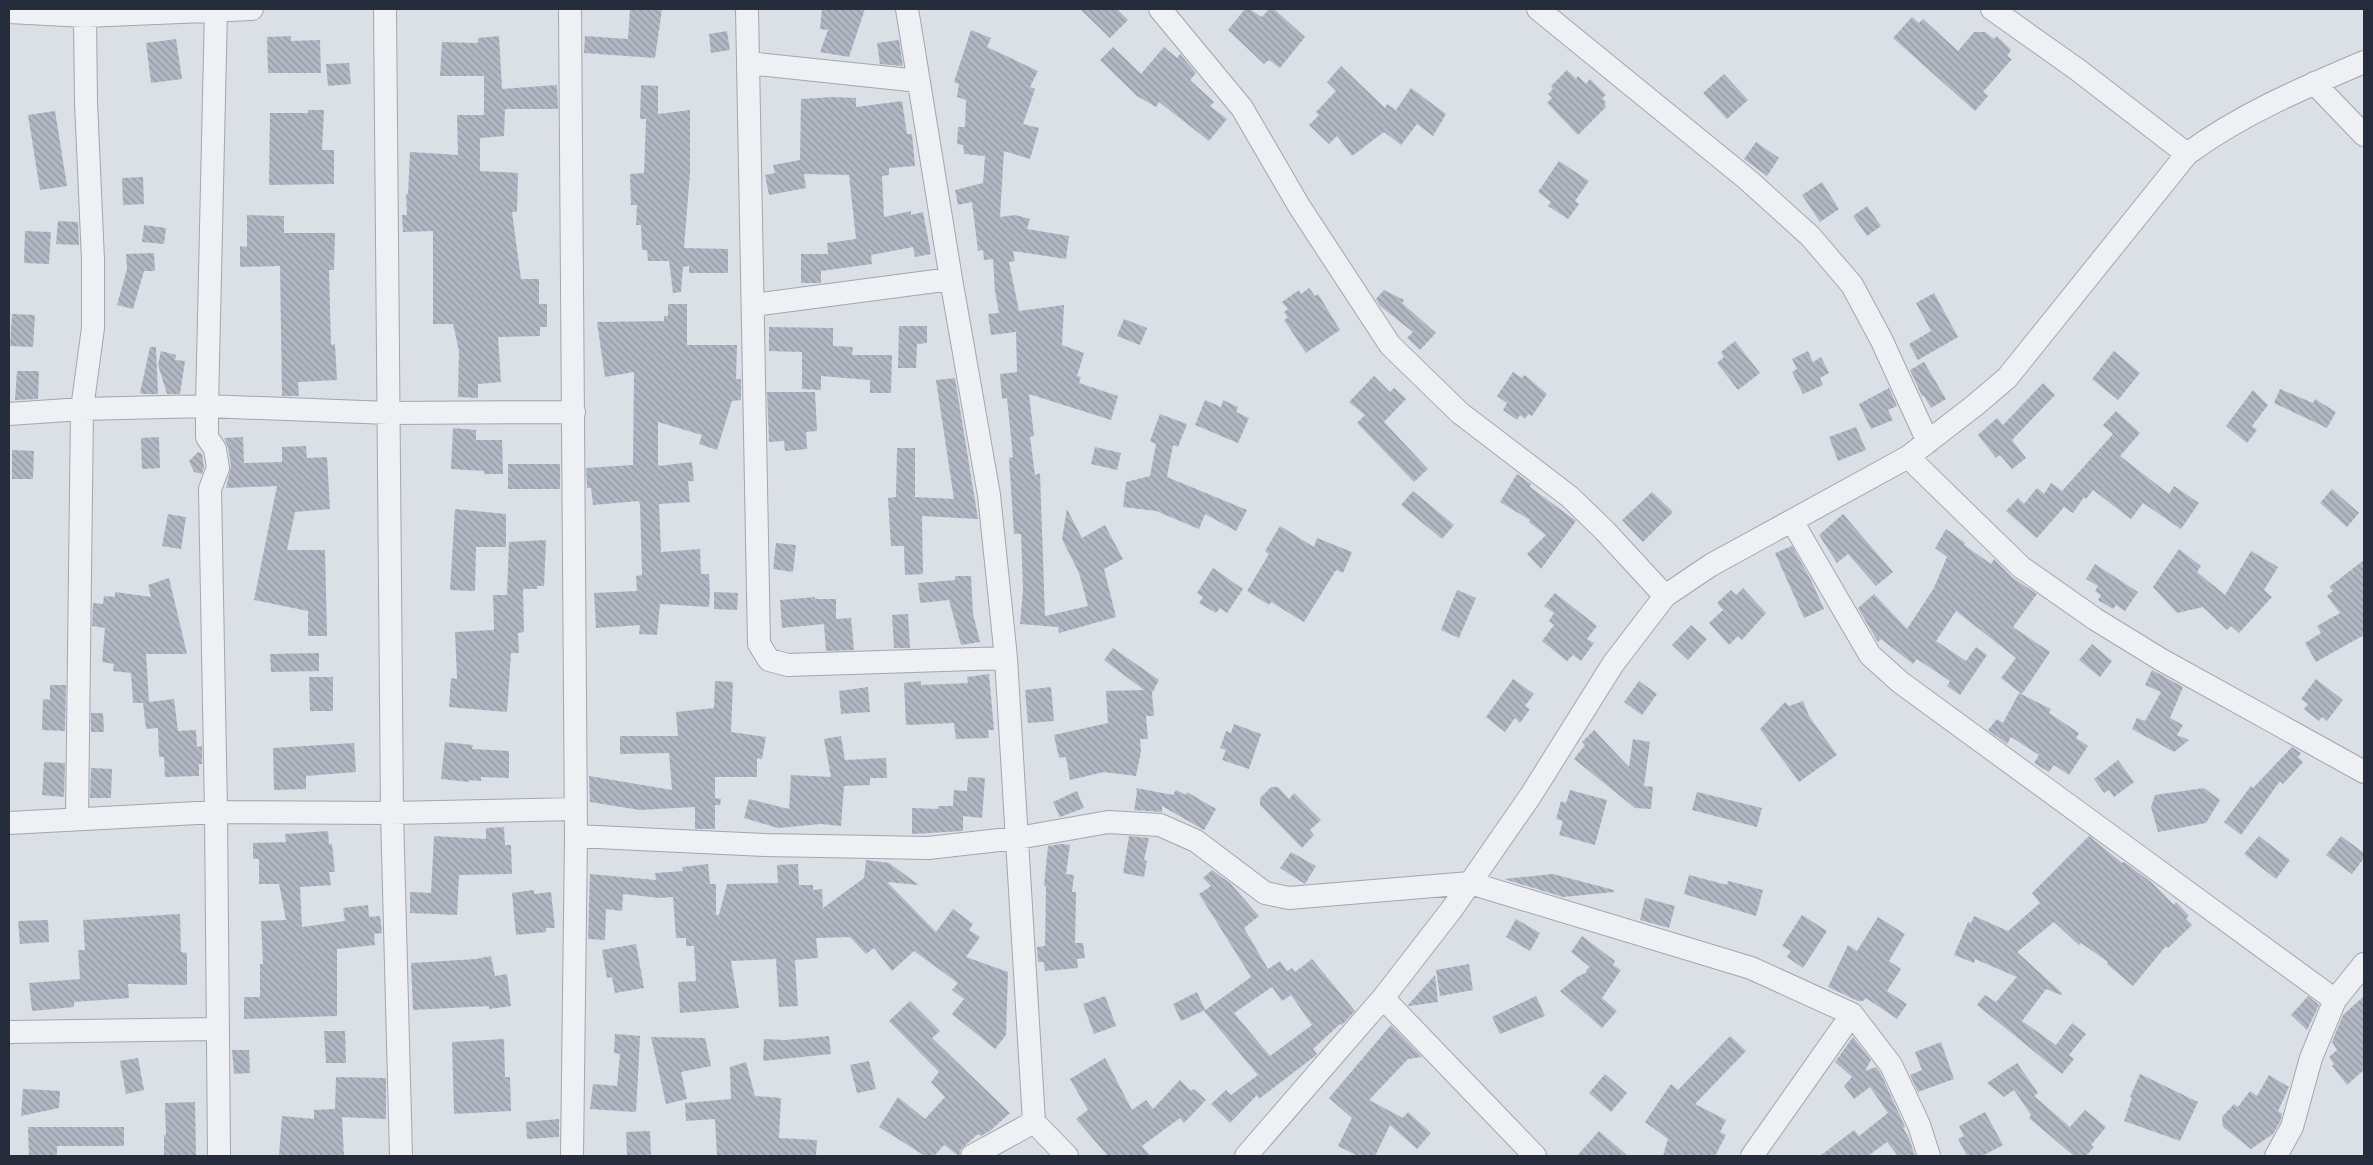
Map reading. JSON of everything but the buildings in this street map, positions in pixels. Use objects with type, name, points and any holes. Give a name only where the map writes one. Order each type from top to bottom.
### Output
[{"type":"street","points":[[9,12],[85,16],[252,9]]},
{"type":"street","points":[[385,9],[392,813],[401,1156]]},
{"type":"street","points":[[570,9],[576,809],[572,1156]]},
{"type":"street","points":[[747,9],[758,644],[769,660],[788,665],[1006,658]]},
{"type":"street","points":[[907,9],[951,279],[989,495],[1006,658],[1034,1122],[1067,1156]]},
{"type":"street","points":[[1160,9],[1242,108],[1298,206],[1390,345],[1460,414],[1570,497],[1605,531],[1665,596]]},
{"type":"street","points":[[1538,9],[1748,180],[1810,236],[1852,285],[1882,341],[1928,442]]},
{"type":"street","points":[[1992,9],[2078,70],[2187,154]]},
{"type":"street","points":[[216,10],[207,437],[215,448],[218,468],[210,489],[216,812],[219,1156]]},
{"type":"street","points":[[77,819],[82,409],[93,328],[91,180],[86,102],[85,16]]},
{"type":"street","points":[[1246,1156],[1383,998],[1470,883],[1532,795],[1613,664],[1665,596],[1711,564],[1792,522],[1908,457],[1928,442],[2007,378],[2187,154],[2216,134],[2291,93],[2364,62]]},
{"type":"street","points":[[748,63],[919,81]]},
{"type":"street","points":[[2314,83],[2364,135]]},
{"type":"street","points":[[753,305],[951,279]]},
{"type":"street","points":[[9,414],[82,409],[207,406],[389,412],[574,412]]},
{"type":"street","points":[[1908,457],[2021,567],[2095,619],[2160,659],[2364,772]]},
{"type":"street","points":[[1792,522],[1870,655],[1900,682],[2336,1000]]},
{"type":"street","points":[[9,823],[216,812],[392,813],[576,809]]},
{"type":"street","points":[[576,836],[766,846],[928,848],[1018,838],[1108,822],[1160,825],[1196,841],[1265,892],[1289,898],[1470,883],[1750,968],[1852,1014],[1892,1065],[1919,1125],[1929,1156]]},
{"type":"street","points":[[2276,1156],[2292,1127],[2311,1058],[2336,1000],[2364,964]]},
{"type":"street","points":[[1383,998],[1535,1156]]},
{"type":"street","points":[[1752,1156],[1852,1014]]},
{"type":"street","points":[[9,1032],[218,1029]]},
{"type":"street","points":[[972,1156],[1034,1122]]}]
